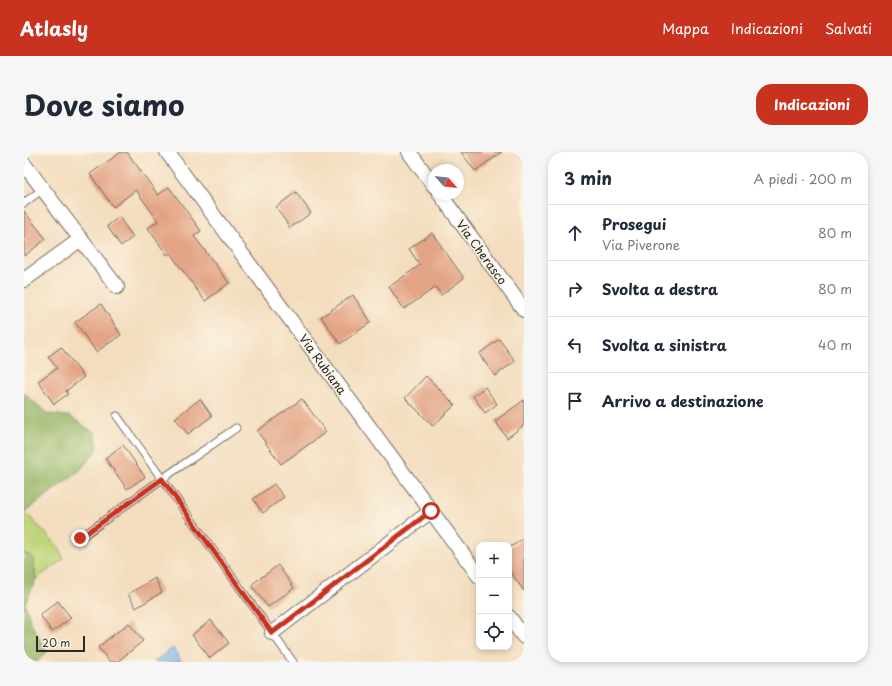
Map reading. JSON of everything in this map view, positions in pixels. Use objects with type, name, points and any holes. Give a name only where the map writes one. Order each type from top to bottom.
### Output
[{"type":"street","name":"Via Rubiana","points":[[167,152],[476,572]]},
{"type":"street","points":[[409,152],[428,178]]},
{"type":"street","points":[[24,164],[117,287]]},
{"type":"street","name":"Via Cherasco","points":[[444,200],[524,310]]},
{"type":"street","points":[[24,280],[81,239]]},
{"type":"street","points":[[272,633],[431,511]]},
{"type":"street","points":[[512,621],[524,637]]},
{"type":"lane","points":[[24,203],[43,189]]},
{"type":"lane","points":[[117,416],[293,662]]},
{"type":"lane","points":[[80,538],[236,428]]},
{"type":"green space","points":[[24,393],[48,414],[69,416],[95,433],[98,449],[79,471],[26,511],[24,511]]},
{"type":"green space","points":[[24,511],[59,547],[64,559],[36,579],[33,557],[24,553]]},
{"type":"green space","points":[[24,553],[33,557],[36,579],[25,604],[31,623],[47,652],[37,662],[24,662]]},
{"type":"water","points":[[173,648],[182,662],[154,661]]},
{"type":"building","points":[[121,152],[127,152],[158,195],[169,187],[201,231],[194,236],[229,283],[205,301],[170,253],[167,255],[148,228],[158,221],[136,190],[113,207],[90,174]]},
{"type":"building","points":[[461,152],[502,152],[475,171]]},
{"type":"building","points":[[296,192],[311,213],[290,228],[276,207]]},
{"type":"building","points":[[24,211],[46,239],[24,256]]},
{"type":"building","points":[[119,217],[133,237],[121,246],[107,226]]},
{"type":"building","points":[[432,233],[464,278],[441,295],[436,287],[404,309],[389,287],[420,265],[409,249]]},
{"type":"building","points":[[353,295],[371,322],[340,344],[321,317]]},
{"type":"building","points":[[101,304],[121,335],[96,352],[75,322]]},
{"type":"building","points":[[499,339],[515,361],[495,376],[479,354]]},
{"type":"building","points":[[61,347],[84,377],[66,391],[68,394],[54,404],[38,381],[57,368],[48,357]]},
{"type":"building","points":[[426,376],[455,405],[433,426],[405,398]]},
{"type":"building","points":[[485,387],[497,404],[485,413],[473,396]]},
{"type":"building","points":[[200,399],[212,416],[188,434],[175,418]]},
{"type":"building","points":[[302,399],[326,432],[281,464],[257,431]]},
{"type":"building","points":[[524,400],[524,425],[507,438],[495,421]]},
{"type":"building","points":[[123,445],[145,477],[127,489],[105,458]]},
{"type":"building","points":[[274,484],[284,497],[263,513],[253,499]]},
{"type":"building","points":[[524,538],[524,591],[512,574],[512,546]]},
{"type":"building","points":[[278,565],[294,588],[268,607],[251,585]]},
{"type":"building","points":[[155,578],[162,592],[136,608],[128,594]]},
{"type":"building","points":[[58,601],[71,618],[52,632],[40,615]]},
{"type":"building","points":[[211,620],[229,643],[210,658],[192,635]]},
{"type":"building","points":[[129,623],[143,641],[117,662],[110,662],[98,647]]},
{"type":"route","points":[[80,538],[162,479],[272,633],[431,511]]}]
